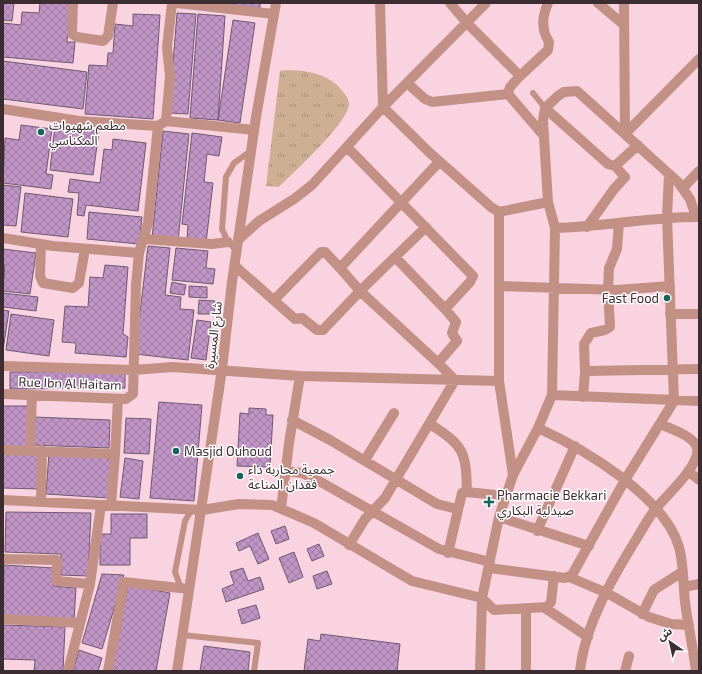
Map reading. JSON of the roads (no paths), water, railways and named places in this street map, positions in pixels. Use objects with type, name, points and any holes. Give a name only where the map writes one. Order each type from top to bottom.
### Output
[{"type":"street","points":[[73,3],[72,34],[76,37],[103,41],[108,36],[113,3]]},
{"type":"street","points":[[133,370],[135,300],[139,252],[148,223],[170,76],[167,47],[172,3]]},
{"type":"street","points":[[177,3],[274,14]]},
{"type":"street","name":"شارع المسيرة","points":[[177,671],[182,635],[185,589],[197,509],[222,369],[254,130],[276,3]]},
{"type":"street","points":[[380,3],[383,107],[474,194],[499,212],[548,202]]},
{"type":"street","points":[[450,3],[467,23],[520,76]]},
{"type":"street","points":[[239,239],[259,221],[294,199],[312,185],[383,107],[486,3]]},
{"type":"street","points":[[508,94],[510,87],[520,76],[548,50],[549,42],[543,32],[542,22],[548,3]]},
{"type":"street","points":[[598,3],[624,26]]},
{"type":"street","points":[[624,3],[625,134]]},
{"type":"street","points":[[625,134],[699,59]]},
{"type":"street","points":[[406,83],[425,99],[432,102],[508,94]]},
{"type":"street","points":[[480,671],[482,598],[499,518],[513,475],[538,428],[552,395],[554,228],[548,202],[543,121],[545,108],[564,92],[577,90],[638,144],[683,188],[690,199],[698,218],[667,217],[587,227],[554,228]]},
{"type":"street","points":[[508,94],[544,136]]},
{"type":"street","points":[[545,108],[608,164],[615,166],[625,177],[614,189],[587,227]]},
{"type":"street","points":[[3,109],[79,121],[162,123],[254,130]]},
{"type":"street","points":[[615,166],[638,144]]},
{"type":"street","points":[[347,147],[473,276],[470,282],[445,309]]},
{"type":"street","points":[[340,268],[439,162]]},
{"type":"street","points":[[683,188],[699,171]]},
{"type":"street","points":[[569,577],[575,572],[625,480],[674,401],[667,217],[669,174]]},
{"type":"street","points":[[499,212],[499,381],[513,475]]},
{"type":"street","points":[[583,397],[586,340],[592,333],[605,330],[610,327],[608,290],[609,268],[617,249],[619,223]]},
{"type":"street","points":[[235,266],[295,319],[302,318],[317,330],[323,330],[360,291],[426,227]]},
{"type":"street","points":[[3,238],[85,249],[139,252]]},
{"type":"street","points":[[144,239],[212,244],[228,242]]},
{"type":"street","points":[[41,244],[40,276],[42,282],[73,288],[79,283],[85,249]]},
{"type":"street","points":[[274,300],[321,252],[325,252],[360,291],[455,380]]},
{"type":"street","points":[[395,257],[456,322],[452,333],[457,340],[438,363]]},
{"type":"street","points":[[499,286],[608,290],[670,286]]},
{"type":"street","points":[[670,314],[699,314]]},
{"type":"street","points":[[3,366],[133,370],[173,367],[222,369],[300,376],[499,381]]},
{"type":"street","name":"Rue Ibn Al Haitam","points":[[3,394],[126,399],[133,394],[133,370]]},
{"type":"street","points":[[585,372],[699,370]]},
{"type":"street","points":[[281,508],[292,420],[300,376]]},
{"type":"street","points":[[349,545],[365,519],[385,498],[455,380]]},
{"type":"street","points":[[30,450],[32,395]]},
{"type":"street","points":[[552,395],[699,401]]},
{"type":"street","points":[[68,671],[90,584],[106,505],[115,454],[118,399]]},
{"type":"street","points":[[365,460],[394,413]]},
{"type":"street","points":[[292,420],[365,460],[437,504],[458,509]]},
{"type":"street","points":[[430,424],[461,448],[466,468],[466,492]]},
{"type":"street","points":[[580,671],[588,637],[607,593],[655,509],[688,471],[697,458],[696,445],[692,440],[660,424]]},
{"type":"street","points":[[538,428],[576,446],[625,480],[655,509],[675,537],[680,552],[696,671]]},
{"type":"street","points":[[537,531],[576,446]]},
{"type":"street","points":[[3,450],[42,450],[115,454]]},
{"type":"street","points":[[41,502],[42,450]]},
{"type":"street","points":[[285,471],[298,472],[313,479],[373,511],[425,542],[448,553],[490,565],[554,576],[569,577],[607,593],[642,614],[659,621],[689,625]]},
{"type":"street","points":[[688,471],[699,480]]},
{"type":"street","points":[[448,553],[460,495],[466,492],[506,496]]},
{"type":"street","points":[[3,500],[197,509],[256,503],[281,508],[314,523],[412,581],[482,598],[494,610],[545,608],[588,637]]},
{"type":"street","points":[[499,518],[589,546]]},
{"type":"street","points":[[3,559],[57,560],[56,581],[90,584]]},
{"type":"street","points":[[642,614],[654,590],[682,572]]},
{"type":"street","points":[[545,608],[551,602],[554,576]]},
{"type":"street","points":[[108,671],[124,582],[185,589]]},
{"type":"street","points":[[684,587],[699,584]]},
{"type":"street","points":[[526,609],[526,671]]},
{"type":"street","points":[[3,619],[79,623]]},
{"type":"street","points":[[625,671],[629,656]]},
{"type":"lane","points":[[533,93],[545,108]]},
{"type":"lane","points":[[237,251],[228,242],[222,229],[226,177],[234,163],[251,151]]},
{"type":"lane","points":[[185,589],[175,572],[185,521],[197,509]]},
{"type":"lane","points":[[182,635],[258,643],[254,671]]},
{"type":"place","name":"مطعم شهيوات المكناسي","points":[[41,132]]},
{"type":"place","name":"Fast Food","points":[[667,298]]},
{"type":"place","name":"Masjid Ouhoud","points":[[176,451]]},
{"type":"place","name":"جمعية محاربة داء فقدان المناعة","points":[[240,476]]},
{"type":"place","name":"Pharmacie Bekkari صيدلية البكاري","points":[[489,502]]}]
